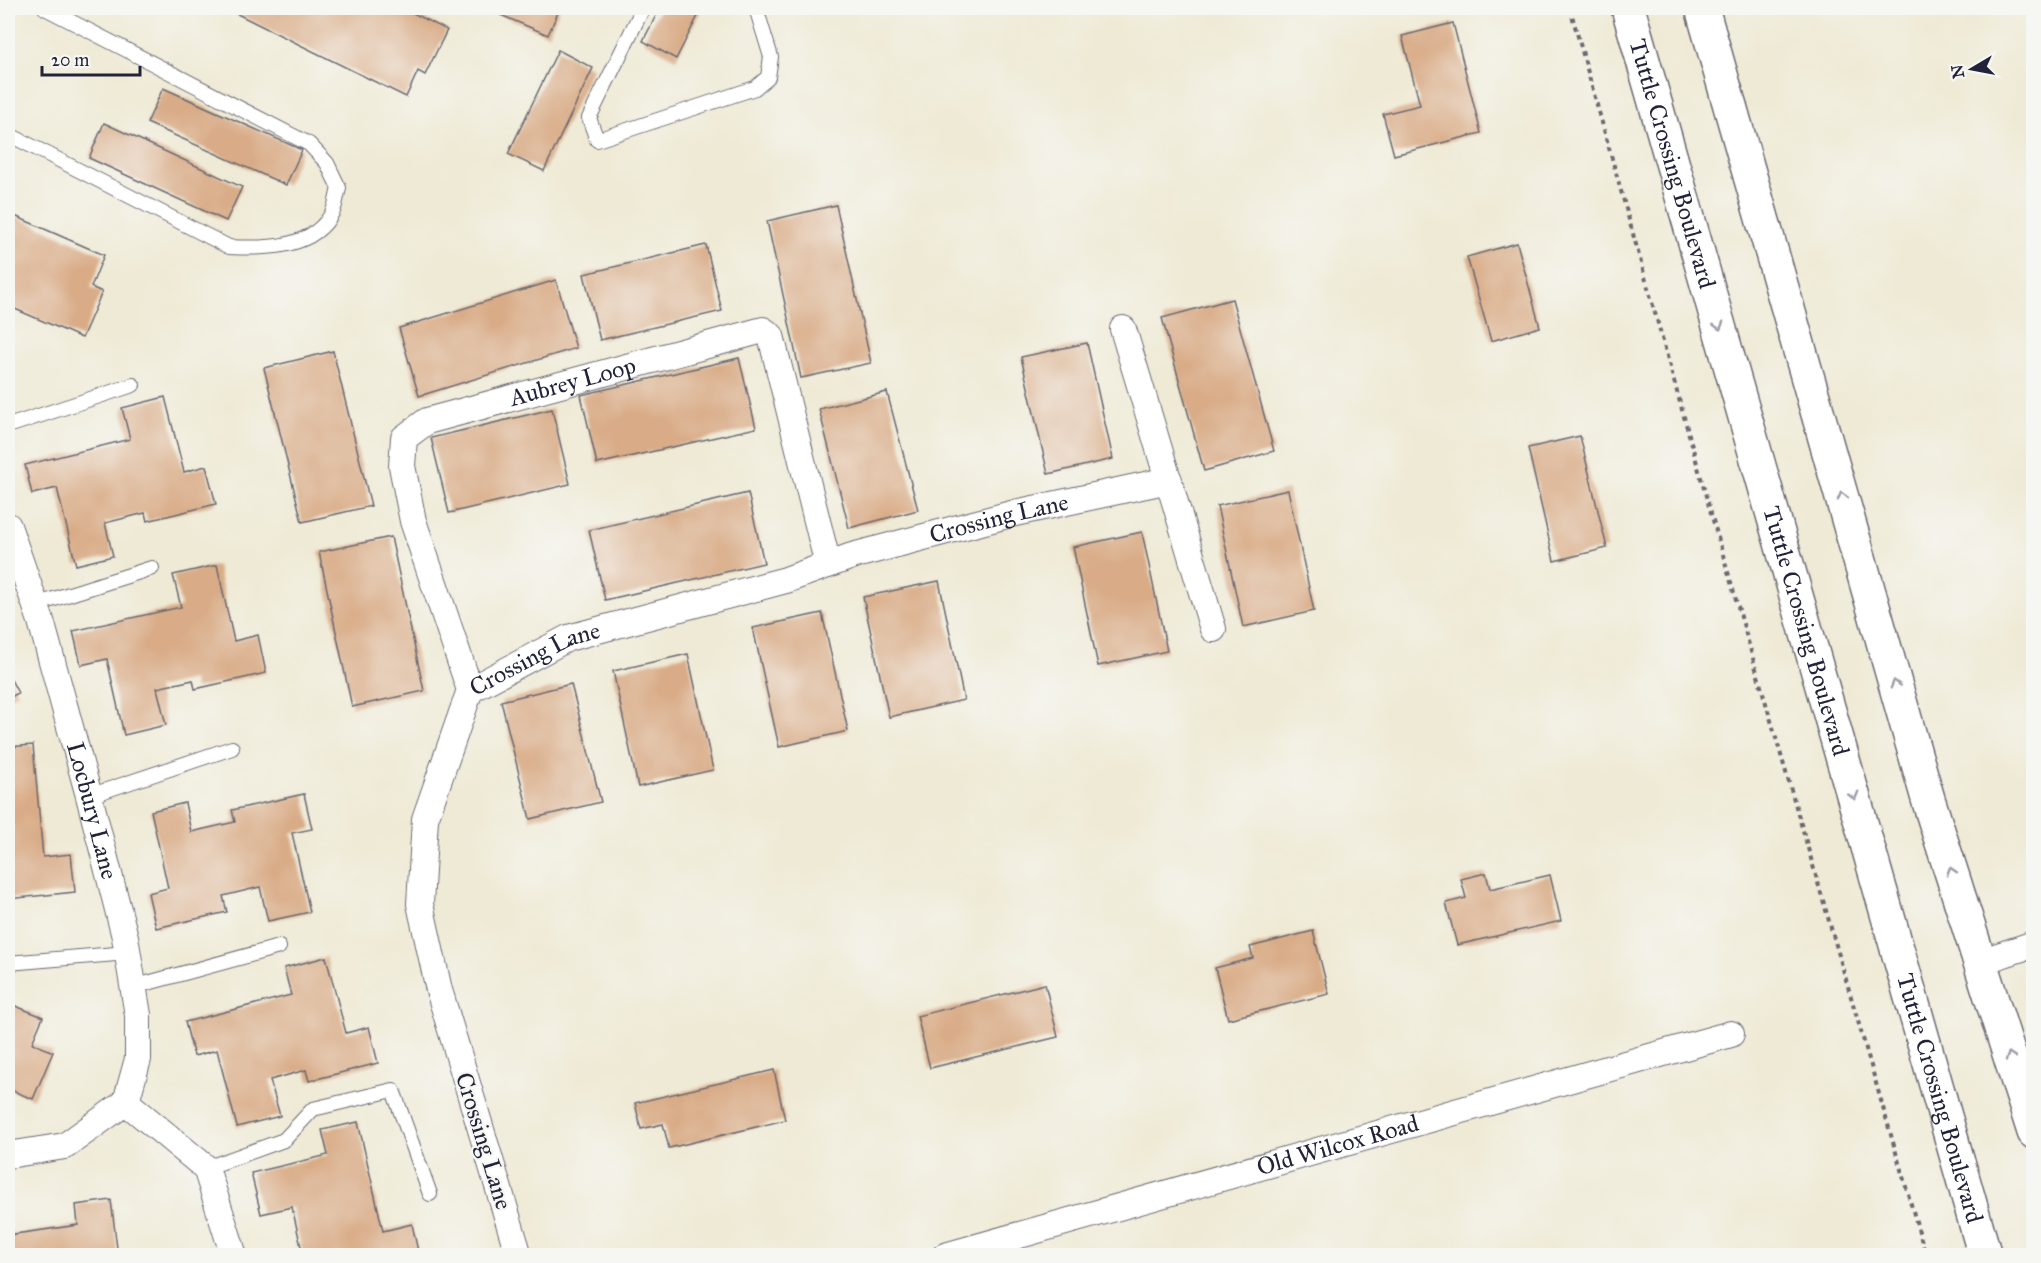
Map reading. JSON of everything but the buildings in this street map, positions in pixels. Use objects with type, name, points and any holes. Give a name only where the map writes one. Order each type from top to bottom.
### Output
[{"type":"street","name":"Tuttle Crossing Boulevard","points":[[1628,8],[1985,1256]]},
{"type":"street","points":[[1702,8],[1928,799],[2034,1132]]},
{"type":"street","points":[[1123,329],[1214,628]]},
{"type":"street","name":"Aubrey Loop","points":[[470,690],[413,520],[402,466],[404,438],[427,421],[763,330],[771,336],[828,565]]},
{"type":"street","name":"Crossing Lane","points":[[519,1256],[439,990],[420,904],[425,819],[470,690],[568,638],[786,580],[852,556],[1015,513],[1168,480]]},
{"type":"street","name":"Locbury Lane","points":[[8,526],[35,605],[89,796],[128,953],[138,1014],[138,1059],[126,1102]]},
{"type":"street","points":[[1980,962],[2034,944]]},
{"type":"street","name":"Old Wilcox Road","points":[[945,1256],[1731,1034]]},
{"type":"street","points":[[8,1155],[65,1146],[126,1102],[206,1168],[234,1256]]},
{"type":"lane","points":[[8,134],[229,247],[257,249],[288,245],[317,231],[333,211],[339,188],[327,163],[309,144],[45,8]]},
{"type":"lane","points":[[643,8],[589,118],[597,140],[755,88],[768,77],[771,57],[756,8]]},
{"type":"lane","points":[[8,426],[133,386]]},
{"type":"lane","points":[[35,605],[152,568]]},
{"type":"lane","points":[[89,796],[232,748]]},
{"type":"lane","points":[[134,987],[279,947]]},
{"type":"lane","points":[[8,963],[128,953]]},
{"type":"lane","points":[[206,1168],[284,1140],[313,1109],[393,1090],[430,1194]]},
{"type":"path","points":[[1570,8],[1708,503],[1926,1256]]}]
